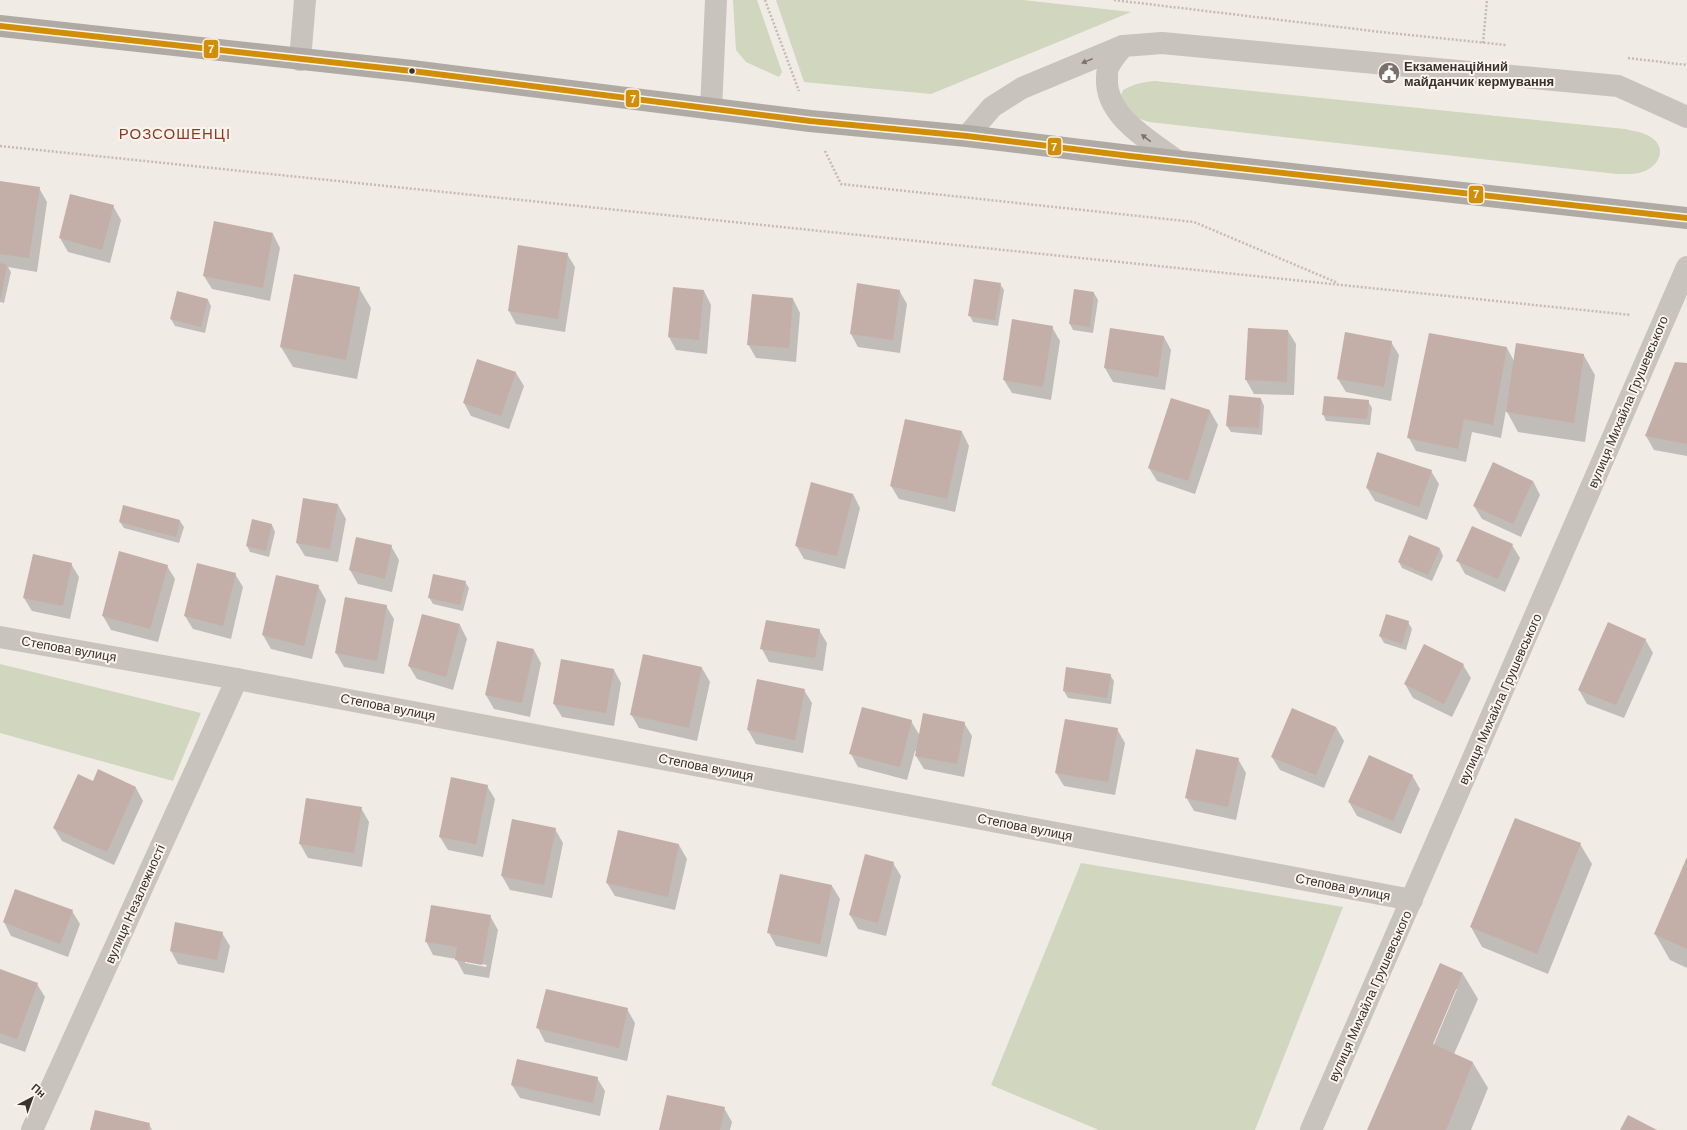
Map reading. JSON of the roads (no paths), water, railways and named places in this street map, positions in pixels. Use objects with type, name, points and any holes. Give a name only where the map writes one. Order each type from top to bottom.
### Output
[{"type":"highway","points":[[0,26],[300,60],[412,71],[810,121],[967,136],[1687,218]]},
{"type":"street","points":[[300,60],[305,0]]},
{"type":"street","points":[[711,109],[716,0]]},
{"type":"street","points":[[967,136],[992,107],[1022,88],[1123,46],[1162,43],[1618,86],[1687,116]]},
{"type":"street","points":[[1123,46],[1108,67],[1107,82],[1109,96],[1117,110],[1128,123],[1177,161]]},
{"type":"street","name":"вулиця Михайла Грушевського","points":[[1311,1130],[1687,268]]},
{"type":"street","name":"Степова вулиця","points":[[0,637],[237,679],[1412,900]]},
{"type":"street","name":"вулиця Незалежності","points":[[32,1130],[237,679]]},
{"type":"place","name":"Екзаменаційний майданчик кермування","points":[[1389,73]]},
{"type":"district","name":"РОЗСОШЕНЦІ","points":[[175,133]]}]
